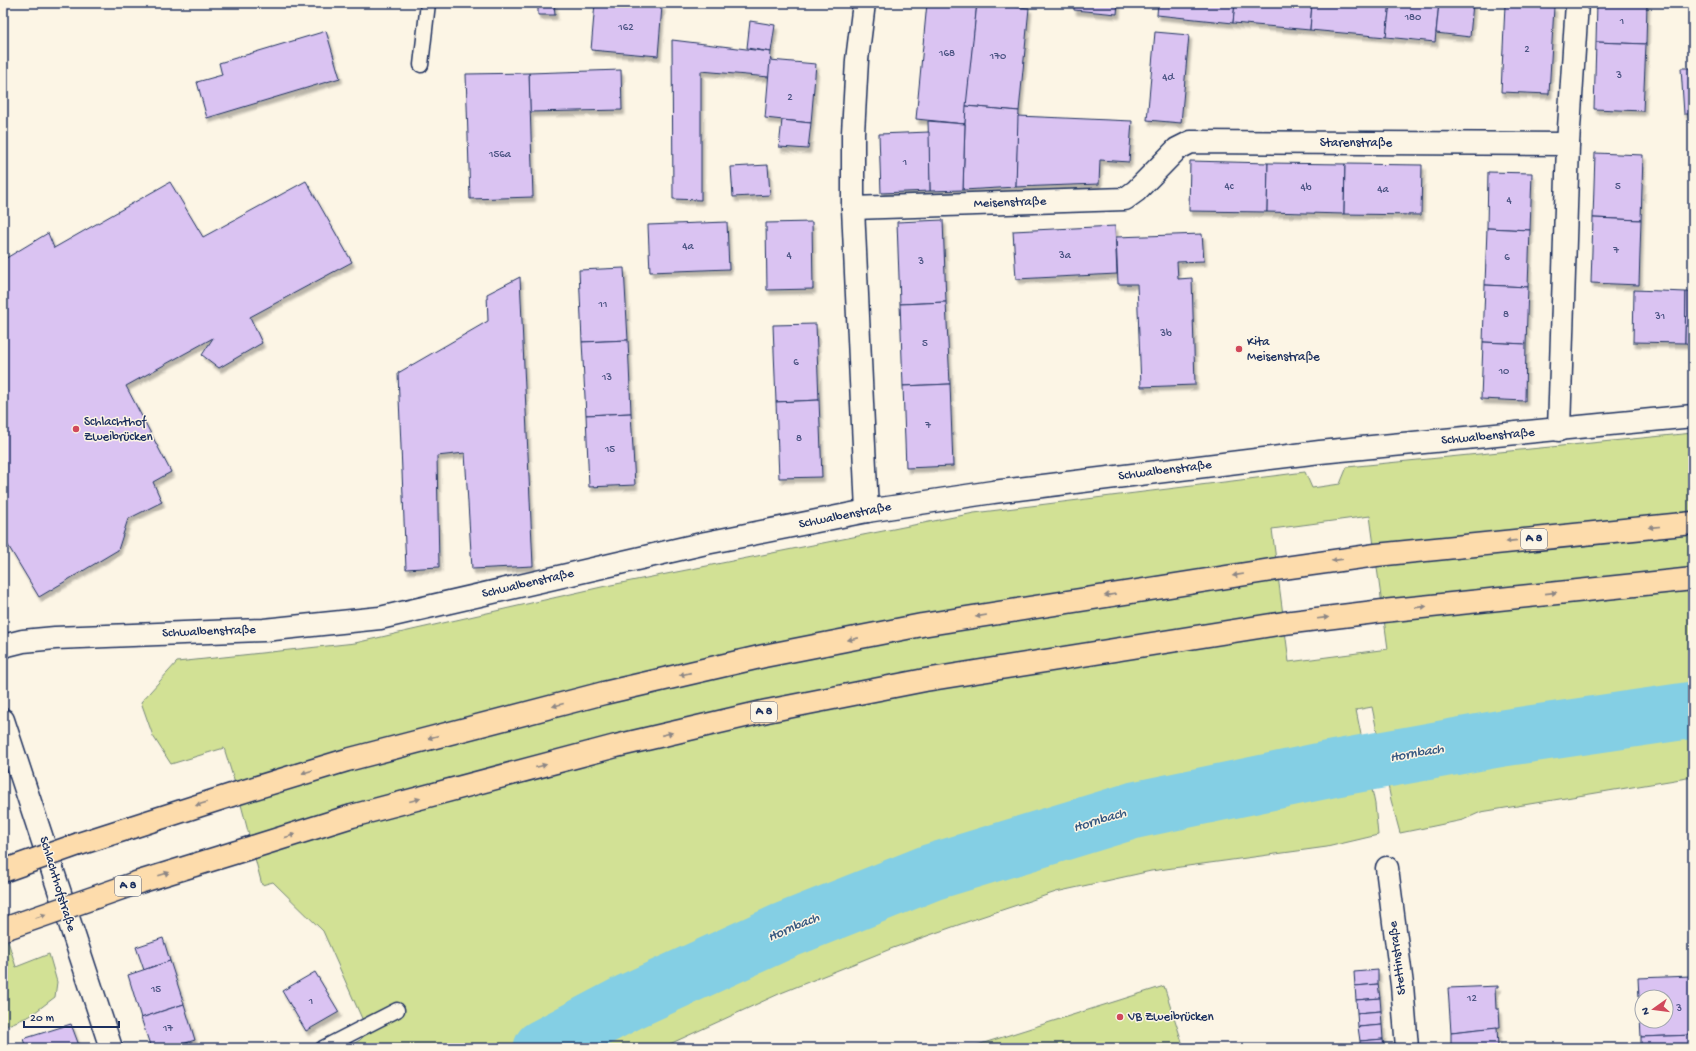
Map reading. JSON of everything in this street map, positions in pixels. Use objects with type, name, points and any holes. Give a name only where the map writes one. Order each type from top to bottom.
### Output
[{"type":"highway","name":"A 8","points":[[3,872],[79,844],[347,760],[589,697],[764,656],[922,625],[1277,569],[1376,555],[1693,524]]},
{"type":"highway","name":"A 8","points":[[4,930],[136,883],[352,816],[608,748],[767,711],[925,680],[1284,623],[1382,611],[1693,579]]},
{"type":"highway","points":[[3,859],[79,844]]},
{"type":"street","points":[[864,3],[857,60],[853,133],[853,208],[867,511]]},
{"type":"street","points":[[1559,430],[1568,144],[1577,3]]},
{"type":"street","name":"Starenstraße","points":[[1156,172],[1177,148],[1191,142],[1568,144]]},
{"type":"street","name":"Meisenstraße","points":[[853,208],[1125,199],[1156,172]]},
{"type":"street","name":"Schwalbenstraße","points":[[3,646],[55,638],[264,630],[380,618],[706,543],[867,511],[993,492],[1312,453],[1693,416]]},
{"type":"street","name":"Schlachthofstraße","points":[[3,720],[111,1048]]},
{"type":"street","name":"Stettinstraße","points":[[1386,868],[1402,985],[1407,1048]]},
{"type":"lane","points":[[421,65],[428,3]]},
{"type":"lane","points":[[323,1048],[396,1010]]},
{"type":"green space","points":[[1693,433],[1693,777],[1481,812],[1463,820],[1400,833],[1391,800],[1372,707],[1356,710],[1375,804],[1378,835],[1327,847],[1151,871],[1056,892],[893,948],[781,993],[661,1048],[346,1048],[360,1040],[368,1032],[323,931],[273,882],[262,885],[238,793],[224,748],[171,764],[153,736],[141,702],[177,662],[355,643],[606,586],[974,513],[1305,472],[1312,488],[1340,484],[1347,467]],"holes":[[[1370,516],[1388,649],[1289,662],[1272,529]]]},
{"type":"green space","points":[[3,925],[16,967],[49,954],[57,982],[55,997],[30,1016],[3,1027]]},
{"type":"green space","name":"VB Zweibrücken","points":[[1164,986],[1184,1048],[968,1048]]},
{"type":"building","points":[[538,3],[554,3],[555,15],[538,15]]},
{"type":"building","points":[[595,3],[628,3],[662,6],[658,56],[591,50]]},
{"type":"building","points":[[927,3],[977,3],[965,124],[916,119]]},
{"type":"building","points":[[977,3],[1029,8],[1019,111],[966,106]]},
{"type":"building","points":[[1074,3],[1118,3],[1117,14],[1074,10]]},
{"type":"building","points":[[1158,3],[1235,3],[1233,23],[1157,15]]},
{"type":"building","points":[[1235,3],[1312,3],[1310,30],[1233,23]]},
{"type":"building","points":[[1312,3],[1390,3],[1386,37],[1310,30]]},
{"type":"building","points":[[1390,3],[1439,3],[1435,42],[1386,37]]},
{"type":"building","points":[[1439,3],[1473,3],[1470,37],[1436,33]]},
{"type":"building","points":[[1597,3],[1647,3],[1646,44],[1596,42]]},
{"type":"building","points":[[1505,5],[1554,7],[1549,94],[1501,92]]},
{"type":"building","points":[[750,21],[775,25],[771,52],[747,48]]},
{"type":"building","points":[[326,31],[340,78],[207,118],[197,82],[222,75],[219,63]]},
{"type":"building","points":[[1155,32],[1189,35],[1181,123],[1147,120]]},
{"type":"building","points":[[672,40],[771,52],[769,77],[701,71],[701,200],[673,199]]},
{"type":"building","points":[[1596,42],[1646,44],[1643,111],[1594,109]]},
{"type":"building","points":[[770,60],[816,64],[811,123],[765,118]]},
{"type":"building","points":[[1681,68],[1693,68],[1693,114],[1684,114]]},
{"type":"building","points":[[621,70],[622,110],[530,112],[529,73]]},
{"type":"building","points":[[529,73],[533,197],[470,199],[466,74]]},
{"type":"building","points":[[966,106],[1019,111],[1016,187],[963,190]]},
{"type":"building","points":[[1018,116],[1132,121],[1129,162],[1100,160],[1099,184],[1016,187]]},
{"type":"building","points":[[782,120],[811,123],[808,149],[779,147]]},
{"type":"building","points":[[928,121],[965,124],[963,190],[930,191]]},
{"type":"building","points":[[929,132],[930,191],[881,193],[879,134]]},
{"type":"building","points":[[1595,153],[1643,155],[1641,220],[1593,218]]},
{"type":"building","points":[[1190,161],[1268,163],[1267,212],[1189,211]]},
{"type":"building","points":[[1268,163],[1345,164],[1344,214],[1267,212]]},
{"type":"building","points":[[1345,164],[1422,165],[1421,215],[1344,214]]},
{"type":"building","points":[[768,165],[770,195],[733,197],[731,167]]},
{"type":"building","points":[[1488,172],[1532,173],[1530,230],[1487,228]]},
{"type":"building","name":"Schlachthof Zweibrücken","points":[[306,181],[352,262],[250,317],[262,343],[219,368],[202,355],[213,338],[126,386],[171,472],[153,482],[162,502],[128,519],[118,550],[39,597],[3,537],[3,260],[48,233],[54,248],[170,182],[203,237]]},
{"type":"building","points":[[1593,218],[1641,220],[1639,285],[1591,283]]},
{"type":"building","points":[[943,220],[946,302],[900,304],[897,222]]},
{"type":"building","points":[[727,222],[729,269],[650,272],[648,225]]},
{"type":"building","points":[[812,222],[813,289],[767,290],[766,223]]},
{"type":"building","points":[[1115,226],[1117,274],[1016,279],[1013,231]]},
{"type":"building","points":[[1487,228],[1530,230],[1528,287],[1485,285]]},
{"type":"building","points":[[1202,234],[1204,261],[1177,262],[1178,279],[1192,278],[1195,385],[1141,387],[1137,284],[1118,284],[1116,237]]},
{"type":"building","points":[[624,268],[628,340],[582,342],[579,270]]},
{"type":"building","points":[[520,277],[533,566],[472,569],[465,453],[437,456],[439,567],[406,569],[398,373],[488,321],[487,294]]},
{"type":"building","points":[[1485,285],[1528,287],[1526,344],[1483,342]]},
{"type":"building","points":[[1634,290],[1686,292],[1685,343],[1633,342]]},
{"type":"building","points":[[1686,292],[1693,292],[1693,344],[1685,343]]},
{"type":"building","points":[[946,302],[950,384],[903,386],[900,304]]},
{"type":"building","points":[[816,324],[819,400],[776,402],[773,325]]},
{"type":"building","points":[[628,340],[631,413],[586,415],[582,342]]},
{"type":"building","points":[[1483,342],[1526,344],[1525,401],[1481,399]]},
{"type":"building","points":[[950,384],[953,466],[906,468],[903,386]]},
{"type":"building","points":[[819,400],[822,477],[779,478],[776,402]]},
{"type":"building","points":[[631,413],[635,485],[589,487],[586,415]]},
{"type":"building","points":[[163,938],[170,961],[144,970],[136,947]]},
{"type":"building","points":[[170,961],[184,1004],[141,1018],[128,975]]},
{"type":"building","points":[[1378,970],[1378,984],[1355,986],[1354,972]]},
{"type":"building","points":[[315,972],[339,1012],[306,1031],[282,991]]},
{"type":"building","points":[[1691,976],[1693,1035],[1641,1037],[1641,1029],[1674,1029],[1674,989],[1639,989],[1638,978]]},
{"type":"building","points":[[1378,984],[1380,998],[1356,1000],[1355,986]]},
{"type":"building","points":[[1498,986],[1498,988],[1495,988],[1496,1009],[1499,1009],[1500,1027],[1451,1032],[1448,988]]},
{"type":"building","points":[[1380,998],[1381,1011],[1357,1013],[1356,1000]]},
{"type":"building","points":[[184,1004],[195,1040],[170,1048],[151,1048],[141,1018]]},
{"type":"building","points":[[1381,1011],[1382,1025],[1358,1027],[1357,1013]]},
{"type":"building","points":[[71,1024],[80,1048],[26,1048],[23,1039]]},
{"type":"building","points":[[1382,1025],[1383,1039],[1360,1041],[1358,1027]]},
{"type":"building","points":[[1497,1027],[1498,1048],[1451,1048],[1451,1032]]},
{"type":"building","points":[[1693,1035],[1693,1048],[1641,1048],[1641,1037]]},
{"type":"building","points":[[1383,1039],[1384,1048],[1360,1048],[1360,1041]]},
{"type":"waterway","name":"Hornbach","points":[[542,1048],[629,1002],[784,931],[932,872],[1135,810],[1331,769],[1503,738],[1693,710]]},
{"type":"place","name":"Kita Meisenstraße","points":[[1239,349]]},
{"type":"place","name":"Schlachthof Zweibrücken","points":[[76,429]]},
{"type":"place","name":"VB Zweibrücken","points":[[1120,1017]]}]
